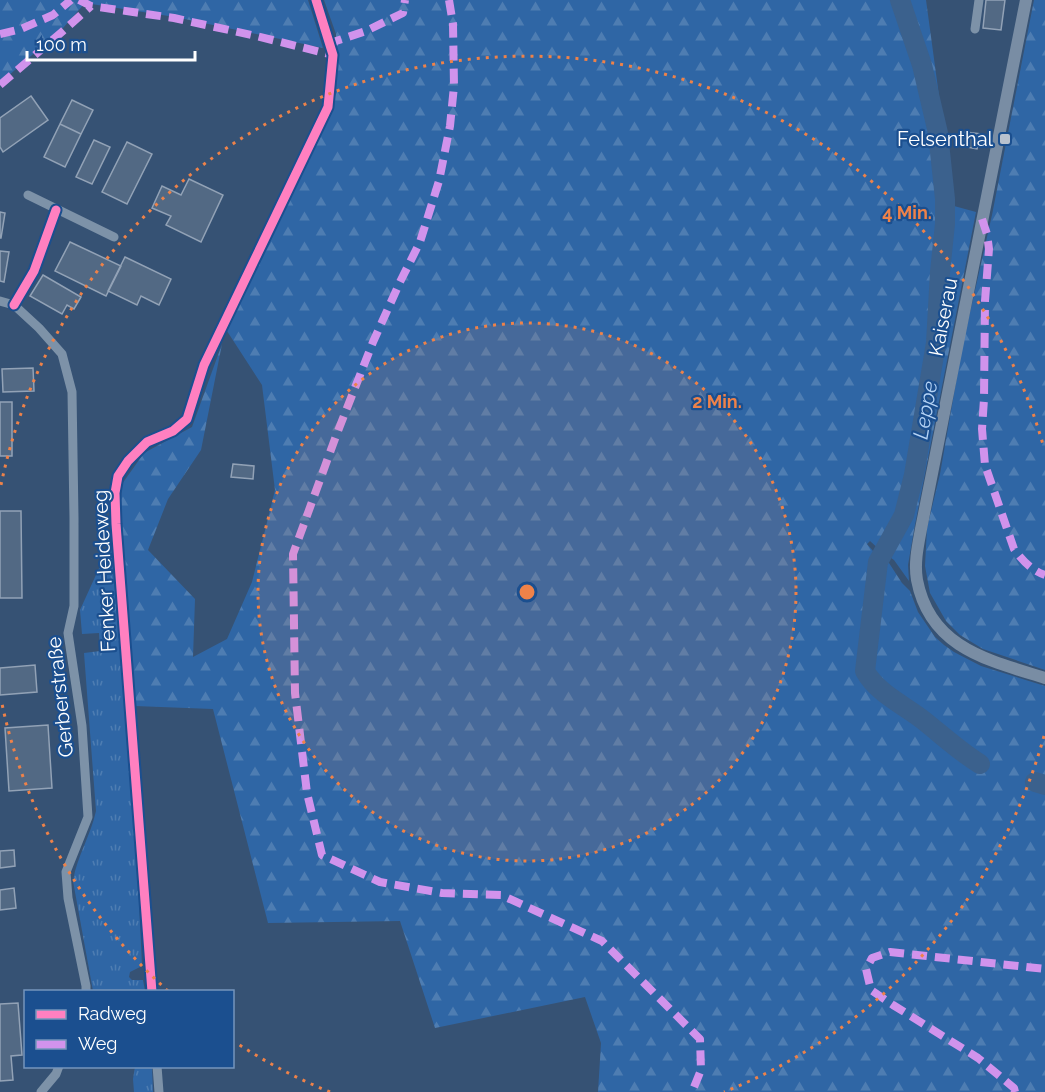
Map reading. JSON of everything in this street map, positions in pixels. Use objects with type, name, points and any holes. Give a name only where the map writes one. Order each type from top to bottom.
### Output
[{"type":"main road","name":"Kaiserau","points":[[1026,0],[921,529],[917,555],[917,578],[924,604],[938,628],[955,642],[989,660],[1045,678]]},
{"type":"street","name":"Fenker Heideweg","points":[[152,990],[115,493],[118,476],[128,461],[147,442],[173,431],[187,419],[204,365],[328,107],[333,55],[316,0]]},
{"type":"street","points":[[975,29],[979,0]]},
{"type":"street","points":[[28,195],[114,237]]},
{"type":"street","points":[[14,305],[34,271],[56,210]]},
{"type":"street","name":"Gerberstraße","points":[[0,301],[14,305],[62,354],[72,392],[74,606],[68,633],[82,726],[88,817],[66,872],[68,898],[86,990]]},
{"type":"street","points":[[41,1092],[58,1068]]},
{"type":"street","points":[[158,1068],[159,1092]]},
{"type":"green space","points":[[0,0],[308,0],[323,48],[175,17],[85,3],[63,28],[0,83]]},
{"type":"green space","points":[[324,0],[926,0],[954,206],[976,212],[914,530],[908,565],[909,581],[894,560],[870,541],[867,544],[879,558],[889,563],[910,591],[918,612],[935,637],[944,645],[981,666],[1045,686],[1045,1092],[598,1092],[601,1043],[585,997],[435,1028],[400,921],[268,923],[213,709],[135,706],[119,524],[122,484],[144,453],[192,427],[222,344],[201,450],[168,499],[148,550],[195,599],[193,657],[227,639],[252,582],[275,490],[262,385],[227,331],[278,213],[331,109],[336,34]]},
{"type":"green space","points":[[1034,0],[1045,0],[1045,670],[983,649],[960,635],[946,621],[930,593],[925,566],[927,528],[940,474],[962,348],[992,215]]},
{"type":"green space","points":[[111,542],[137,857],[142,966],[130,972],[129,977],[132,980],[143,980],[145,990],[93,990],[73,881],[96,811],[84,653],[100,651],[99,633],[82,634],[80,610]]},
{"type":"green space","points":[[135,1068],[152,1068],[153,1092],[134,1092]]},
{"type":"building","points":[[986,0],[1005,0],[1001,30],[983,28]]},
{"type":"building","points":[[31,96],[48,120],[3,152],[0,147],[0,118]]},
{"type":"building","points":[[72,100],[93,110],[81,134],[60,124]]},
{"type":"building","points":[[60,124],[81,134],[65,167],[44,157]]},
{"type":"building","points":[[965,132],[981,134],[977,149],[956,145],[958,136],[964,138]]},
{"type":"building","points":[[94,140],[110,147],[92,184],[76,177]]},
{"type":"building","points":[[127,142],[152,154],[127,204],[102,192]]},
{"type":"building","points":[[189,179],[223,195],[201,242],[166,225],[171,216],[152,208],[162,186],[181,195]]},
{"type":"building","points":[[0,212],[5,213],[1,238],[0,238]]},
{"type":"building","points":[[70,242],[121,266],[106,296],[55,271]]},
{"type":"building","points":[[0,251],[9,252],[4,282],[0,281]]},
{"type":"building","points":[[125,257],[171,279],[159,305],[141,296],[137,305],[108,291]]},
{"type":"building","points":[[43,275],[81,297],[74,309],[67,305],[62,314],[30,296]]},
{"type":"building","points":[[33,368],[34,391],[3,392],[2,369]]},
{"type":"building","points":[[0,402],[12,402],[12,456],[0,456]]},
{"type":"building","points":[[233,464],[254,466],[253,479],[231,477]]},
{"type":"building","points":[[0,511],[21,511],[22,598],[0,598]]},
{"type":"building","points":[[35,665],[37,692],[0,695],[0,668]]},
{"type":"building","points":[[48,725],[52,788],[9,791],[5,728]]},
{"type":"building","points":[[14,850],[15,866],[0,868],[0,851]]},
{"type":"building","points":[[14,888],[16,908],[0,910],[0,890]]},
{"type":"building","points":[[18,1003],[22,1055],[11,1056],[13,1080],[0,1081],[0,1004]]},
{"type":"waterway","name":"Leppe","points":[[900,0],[922,65],[938,133],[945,199],[945,224],[936,343],[914,475],[904,515],[878,562],[865,671],[876,686],[980,764]]},
{"type":"waterway","name":"Leppe","points":[[1035,782],[1045,785]]},
{"type":"marked path","points":[[0,34],[21,29],[53,15],[71,0]]},
{"type":"marked path","points":[[79,0],[91,6],[174,18],[333,55]]},
{"type":"marked path","points":[[330,48],[336,41],[366,31],[403,13],[405,0]]},
{"type":"marked path","points":[[449,0],[453,24],[454,86],[450,126],[439,181],[420,242],[373,342],[293,554],[295,693],[307,793],[322,855],[380,882],[442,893],[501,895],[602,941],[700,1039],[701,1070],[692,1092]]},
{"type":"marked path","points":[[0,85],[91,6]]},
{"type":"marked path","points":[[982,219],[989,249],[985,301],[982,429],[985,465],[1014,549],[1027,564],[1045,575]]},
{"type":"marked path","points":[[1015,1092],[1014,1088],[978,1058],[871,990],[866,969],[872,958],[890,952],[1045,969]]},
{"type":"cycle path","points":[[152,990],[115,493],[118,476],[128,461],[147,442],[173,431],[187,419],[204,365],[328,107],[333,55],[316,0]]},
{"type":"cycle path","points":[[14,305],[34,271],[56,210]]},
{"type":"place","name":"Felsenthal","points":[[1005,139]]}]
